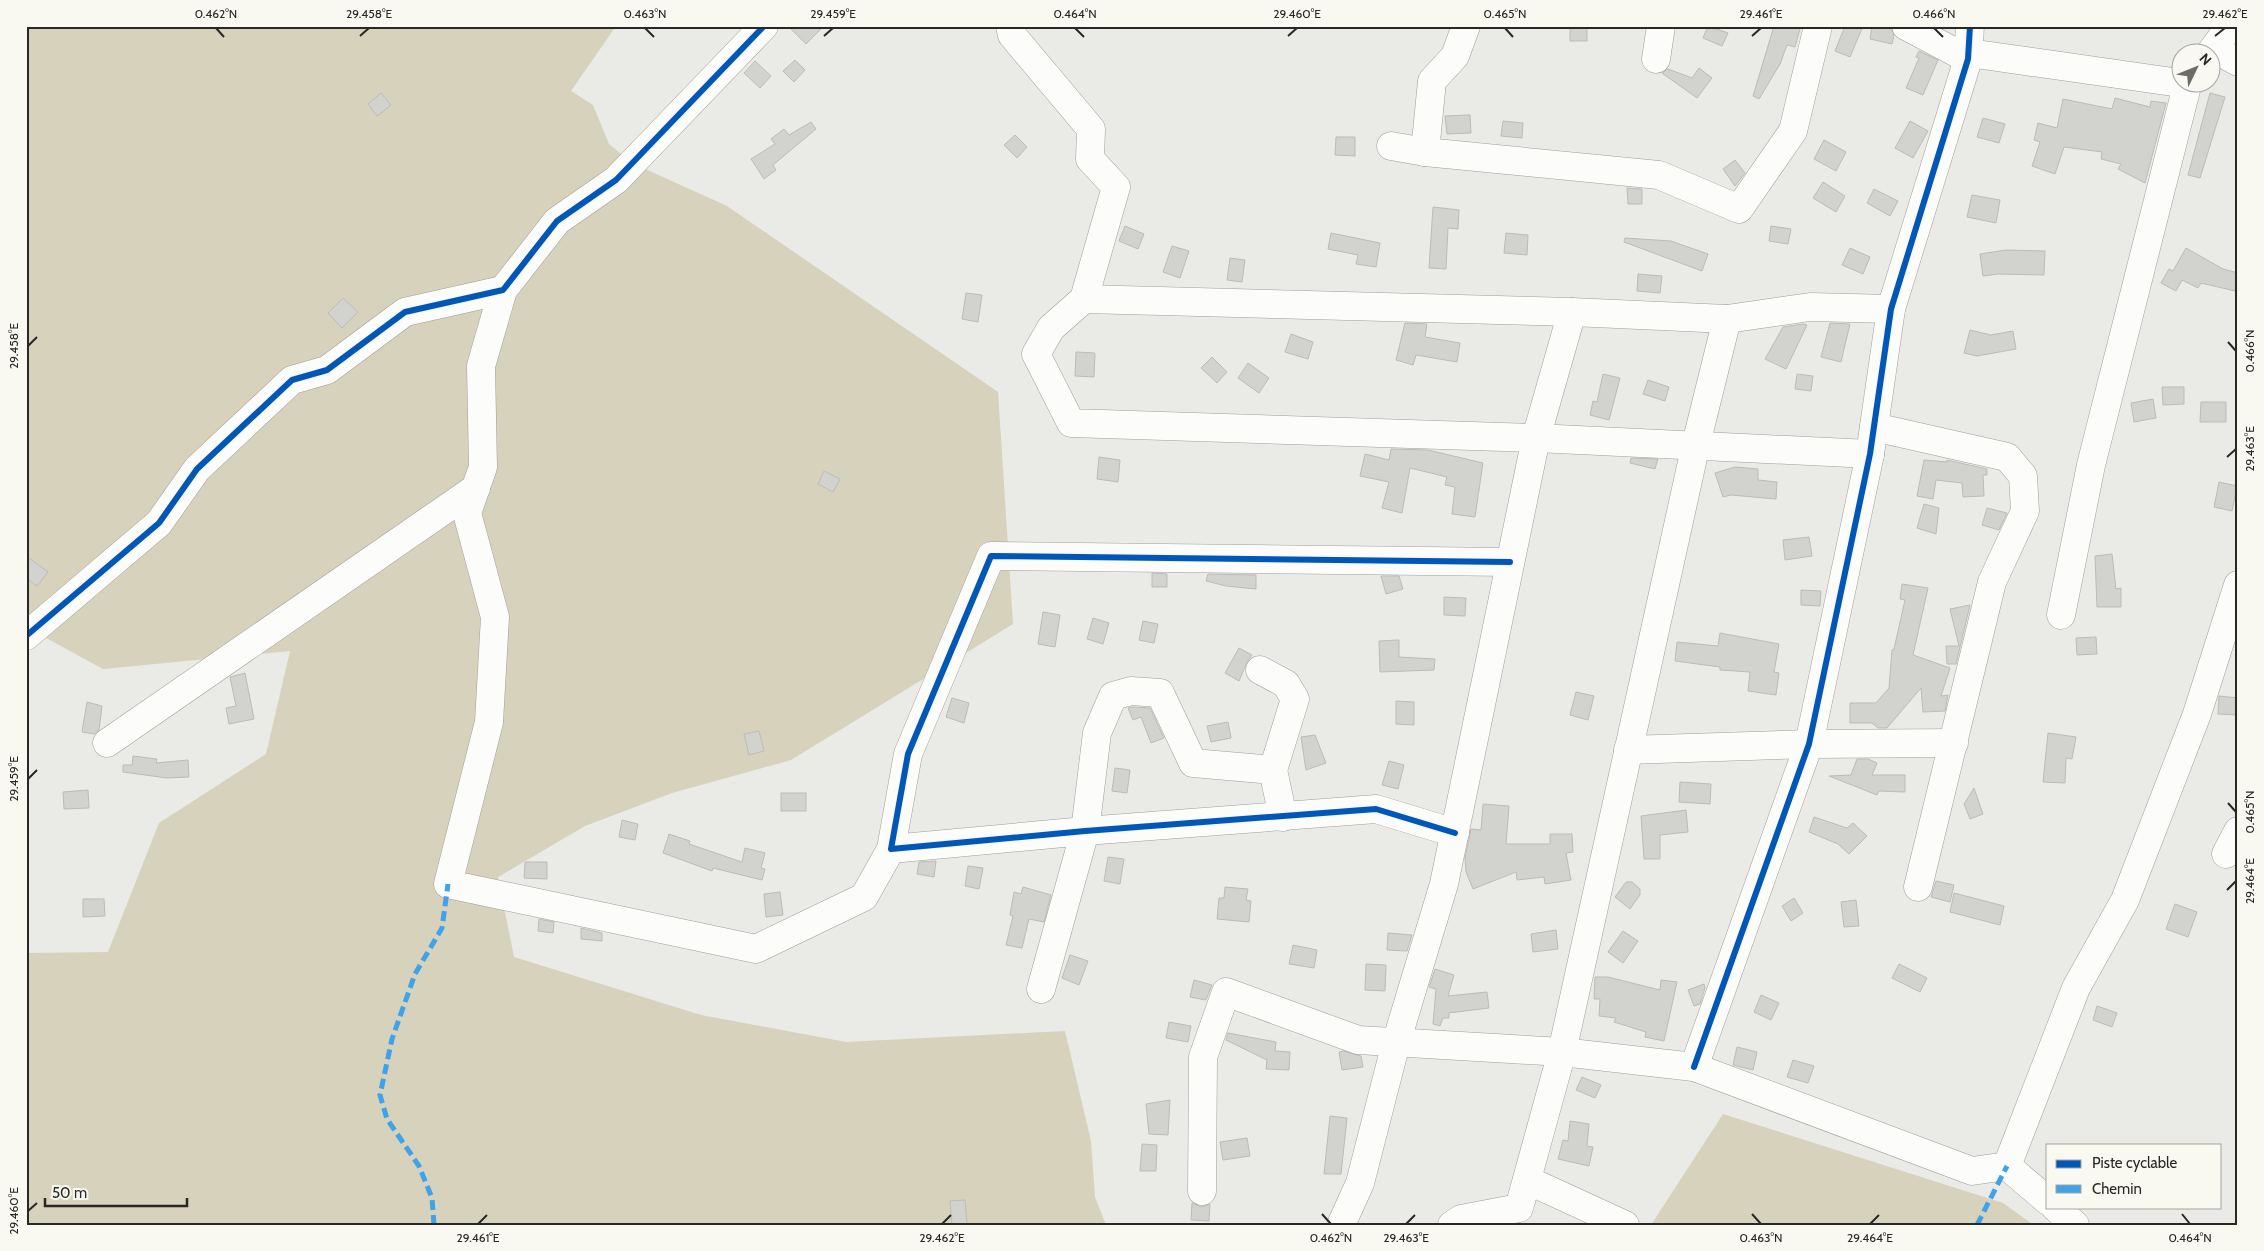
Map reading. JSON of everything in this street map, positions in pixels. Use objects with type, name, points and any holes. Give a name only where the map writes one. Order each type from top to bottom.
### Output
[{"type":"street","points":[[764,26],[616,180],[557,221],[503,290],[481,366],[483,467],[467,513],[495,617],[489,722],[448,884],[756,949],[864,897],[890,849],[908,754],[991,556],[1510,562]]},
{"type":"street","points":[[1010,26],[1012,35],[1091,129],[1090,159],[1116,187],[1084,299],[1051,328],[1036,354],[1071,423],[1696,444],[1870,454]]},
{"type":"street","points":[[1425,152],[1432,81],[1455,56],[1466,26]]},
{"type":"street","points":[[1656,59],[1661,26]]},
{"type":"street","points":[[1390,146],[1425,152],[1659,175],[1738,209],[1793,132],[1818,26]]},
{"type":"street","points":[[1906,26],[1968,56],[2172,81]]},
{"type":"street","points":[[1694,1067],[1809,744],[1870,454],[1891,309],[1968,56],[1970,26]]},
{"type":"street","points":[[2218,42],[2230,26]]},
{"type":"street","points":[[2222,55],[2238,62]]},
{"type":"street","points":[[2060,615],[2091,465],[2185,92]]},
{"type":"street","points":[[26,636],[159,524],[197,469],[292,380],[327,370],[405,312],[503,290]]},
{"type":"street","points":[[1084,299],[1572,312],[1727,319],[1810,307],[1891,309]]},
{"type":"street","points":[[1340,1225],[1360,1183],[1396,1043],[1444,884],[1536,438],[1572,312]]},
{"type":"street","points":[[1452,1225],[1461,1218],[1519,1208],[1562,1052],[1696,444],[1727,319]]},
{"type":"street","points":[[1874,427],[2007,457],[2023,476],[2025,511],[1992,582],[1918,887]]},
{"type":"street","points":[[107,742],[476,488]]},
{"type":"street","points":[[2008,1166],[2076,988],[2125,900],[2197,714],[2238,585]]},
{"type":"street","points":[[1260,670],[1286,684],[1295,700],[1273,770],[1283,817]]},
{"type":"street","points":[[1041,989],[1085,831],[1096,733],[1113,696],[1131,691],[1160,692],[1194,763],[1273,770]]},
{"type":"street","points":[[1628,750],[1809,744],[1954,743]]},
{"type":"street","points":[[890,849],[1085,831],[1376,809],[1455,832]]},
{"type":"street","points":[[1202,1191],[1203,1057],[1226,992],[1358,1040],[1562,1052],[1694,1067],[1972,1171],[2008,1166],[2046,1199]]},
{"type":"street","points":[[1527,1180],[1625,1225]]},
{"type":"street","points":[[2056,1208],[2075,1225]]},
{"type":"shaded area","points":[[26,26],[616,26],[571,91],[593,105],[609,144],[632,163],[727,206],[998,392],[1013,624],[791,760],[672,793],[585,826],[498,877],[514,957],[701,1015],[846,1042],[1065,1031],[1091,1141],[1095,1197],[1106,1225],[26,1225],[26,953],[108,952],[159,823],[266,754],[290,651],[103,669],[26,627]]},
{"type":"shaded area","points":[[1723,1114],[2003,1203],[2034,1225],[1651,1225]]},
{"type":"building","points":[[788,26],[824,26],[806,44]]},
{"type":"building","points":[[1570,26],[1587,26],[1587,41],[1570,41]]},
{"type":"building","points":[[1708,26],[1728,33],[1722,46],[1703,38]]},
{"type":"building","points":[[1774,26],[1791,26],[1800,29],[1795,47],[1787,45],[1780,64],[1759,99],[1753,96]]},
{"type":"building","points":[[1845,26],[1863,26],[1850,57],[1835,51]]},
{"type":"building","points":[[1872,26],[1890,26],[1894,35],[1892,44],[1870,39]]},
{"type":"building","points":[[1919,51],[1938,60],[1923,95],[1906,88],[1919,58],[1916,57]]},
{"type":"building","points":[[795,60],[805,70],[794,82],[783,71]]},
{"type":"building","points":[[755,61],[771,76],[760,88],[744,73]]},
{"type":"building","points":[[1699,68],[1712,78],[1697,98],[1662,73],[1668,69],[1692,78]]},
{"type":"building","points":[[381,93],[391,105],[377,116],[368,104]]},
{"type":"building","points":[[2210,93],[2225,97],[2200,178],[2188,175]]},
{"type":"building","points":[[2115,98],[2150,107],[2151,101],[2166,103],[2145,183],[2118,169],[2121,164],[2101,159],[2102,152],[2064,147],[2055,174],[2032,166],[2040,142],[2034,140],[2038,123],[2057,128],[2063,99],[2112,109]]},
{"type":"building","points":[[1470,115],[1471,133],[1447,134],[1445,116]]},
{"type":"building","points":[[1983,118],[2005,124],[1999,143],[1977,137]]},
{"type":"building","points":[[1503,121],[1523,123],[1522,138],[1501,136]]},
{"type":"building","points":[[1910,121],[1928,131],[1913,158],[1895,148]]},
{"type":"building","points":[[811,122],[816,129],[773,165],[776,170],[764,179],[751,159],[775,144],[771,139],[784,129],[789,135]]},
{"type":"building","points":[[1015,135],[1027,147],[1017,158],[1004,145]]},
{"type":"building","points":[[1336,137],[1355,137],[1355,156],[1335,155]]},
{"type":"building","points":[[1824,140],[1846,152],[1836,171],[1814,159]]},
{"type":"building","points":[[1735,160],[1745,173],[1735,186],[1723,169]]},
{"type":"building","points":[[1823,182],[1845,196],[1836,212],[1813,198]]},
{"type":"building","points":[[1627,188],[1642,189],[1642,204],[1628,204]]},
{"type":"building","points":[[1874,189],[1898,201],[1890,216],[1867,203]]},
{"type":"building","points":[[1972,195],[2000,200],[1996,223],[1967,217]]},
{"type":"building","points":[[1433,207],[1459,210],[1458,229],[1448,228],[1446,269],[1429,268]]},
{"type":"building","points":[[1125,226],[1144,234],[1138,249],[1119,241]]},
{"type":"building","points":[[1771,226],[1791,229],[1788,244],[1769,241]]},
{"type":"building","points":[[1331,233],[1380,243],[1376,267],[1356,264],[1358,255],[1328,249]]},
{"type":"building","points":[[1506,233],[1528,235],[1527,255],[1504,253]]},
{"type":"building","points":[[1625,238],[1671,241],[1708,254],[1702,271],[1624,242]]},
{"type":"building","points":[[1172,246],[1189,251],[1180,278],[1163,272]]},
{"type":"building","points":[[1850,248],[1870,257],[1863,274],[1842,265]]},
{"type":"building","points":[[2186,248],[2223,269],[2238,273],[2235,291],[2201,283],[2198,288],[2182,280],[2176,291],[2161,283],[2169,269],[2173,271]]},
{"type":"building","points":[[2006,250],[2045,251],[2044,275],[1998,274],[1983,276],[1980,254]]},
{"type":"building","points":[[1230,258],[1245,260],[1242,282],[1227,280]]},
{"type":"building","points":[[1638,274],[1662,276],[1660,293],[1637,291]]},
{"type":"building","points":[[966,293],[982,295],[978,322],[962,319]]},
{"type":"building","points":[[343,298],[358,312],[342,328],[328,313]]},
{"type":"building","points":[[1405,323],[1427,324],[1425,337],[1460,343],[1457,362],[1416,355],[1413,365],[1396,360]]},
{"type":"building","points":[[1830,323],[1850,324],[1841,362],[1821,357]]},
{"type":"building","points":[[1807,325],[1786,369],[1765,359],[1783,327]]},
{"type":"building","points":[[1970,330],[1991,335],[2013,331],[2016,349],[1977,356],[1964,353]]},
{"type":"building","points":[[1291,334],[1313,342],[1308,359],[1285,352]]},
{"type":"building","points":[[1076,352],[1095,353],[1094,377],[1075,376]]},
{"type":"building","points":[[1212,357],[1227,372],[1217,383],[1201,368]]},
{"type":"building","points":[[1248,363],[1269,378],[1259,393],[1238,378]]},
{"type":"building","points":[[1603,374],[1620,378],[1609,420],[1590,415],[1593,401],[1597,402]]},
{"type":"building","points":[[1797,374],[1813,376],[1811,391],[1795,389]]},
{"type":"building","points":[[1648,380],[1669,387],[1665,401],[1643,394]]},
{"type":"building","points":[[2162,387],[2184,387],[2184,404],[2163,405]]},
{"type":"building","points":[[2153,399],[2156,418],[2134,422],[2131,403]]},
{"type":"building","points":[[2201,402],[2226,402],[2226,422],[2200,422]]},
{"type":"building","points":[[1391,449],[1428,450],[1483,463],[1475,517],[1452,514],[1455,487],[1445,485],[1447,477],[1410,468],[1402,513],[1382,508],[1389,482],[1360,476],[1365,454],[1389,460]]},
{"type":"building","points":[[1099,457],[1120,460],[1118,482],[1097,479]]},
{"type":"building","points":[[1631,458],[1658,459],[1655,469],[1630,463]]},
{"type":"building","points":[[1924,460],[1947,462],[1947,460],[1987,469],[1987,475],[1983,475],[1984,496],[1963,497],[1962,483],[1936,480],[1933,499],[1917,496]]},
{"type":"building","points":[[1735,467],[1758,469],[1758,480],[1777,482],[1776,499],[1731,495],[1723,497],[1715,473]]},
{"type":"building","points":[[824,471],[840,479],[833,492],[818,484]]},
{"type":"building","points":[[2219,482],[2237,486],[2232,511],[2214,507]]},
{"type":"building","points":[[1924,504],[1939,508],[1936,534],[1917,528]]},
{"type":"building","points":[[1987,508],[2007,513],[1999,530],[1982,525]]},
{"type":"building","points":[[1809,537],[1812,556],[1785,560],[1783,540]]},
{"type":"building","points":[[2112,554],[2116,589],[2121,588],[2121,607],[2097,607],[2095,556]]},
{"type":"building","points":[[26,556],[48,572],[37,586],[26,578]]},
{"type":"building","points":[[1152,573],[1167,574],[1167,587],[1152,587]]},
{"type":"building","points":[[1208,574],[1256,575],[1256,589],[1226,586],[1206,581]]},
{"type":"building","points":[[1381,576],[1399,576],[1403,589],[1386,594]]},
{"type":"building","points":[[1902,584],[1928,588],[1913,655],[1950,668],[1941,696],[1948,695],[1945,711],[1923,712],[1921,688],[1887,728],[1878,728],[1872,723],[1850,723],[1850,703],[1876,703],[1889,688],[1892,650],[1894,649],[1905,600],[1900,599]]},
{"type":"building","points":[[1801,590],[1821,591],[1820,606],[1801,605]]},
{"type":"building","points":[[1444,597],[1466,598],[1465,616],[1444,615]]},
{"type":"building","points":[[1970,605],[1956,664],[1947,664],[1946,646],[1959,646],[1950,609]]},
{"type":"building","points":[[1043,612],[1060,615],[1055,647],[1038,644]]},
{"type":"building","points":[[1093,618],[1109,623],[1103,644],[1087,639]]},
{"type":"building","points":[[1143,621],[1158,624],[1154,643],[1139,640]]},
{"type":"building","points":[[1720,633],[1779,644],[1774,672],[1779,673],[1776,695],[1748,691],[1750,672],[1720,670],[1720,667],[1675,661],[1677,642],[1718,646]]},
{"type":"building","points":[[2096,637],[2097,654],[2077,655],[2076,638]]},
{"type":"building","points":[[1399,640],[1399,657],[1435,659],[1434,670],[1380,672],[1379,641]]},
{"type":"building","points":[[1239,648],[1252,655],[1239,681],[1225,673]]},
{"type":"building","points":[[245,673],[254,719],[229,724],[226,708],[236,706],[230,677]]},
{"type":"building","points":[[1576,692],[1594,696],[1588,720],[1570,715]]},
{"type":"building","points":[[2219,696],[2238,698],[2238,715],[2218,714]]},
{"type":"building","points":[[952,698],[969,703],[964,723],[946,717]]},
{"type":"building","points":[[1396,701],[1414,702],[1414,725],[1396,724]]},
{"type":"building","points":[[87,702],[102,706],[99,730],[94,734],[82,732]]},
{"type":"building","points":[[1128,708],[1150,708],[1164,738],[1151,743],[1141,717],[1133,720]]},
{"type":"building","points":[[1228,722],[1231,738],[1211,742],[1207,726]]},
{"type":"building","points":[[759,731],[764,751],[749,755],[744,734]]},
{"type":"building","points":[[2048,733],[2076,737],[2072,759],[2066,758],[2065,783],[2043,782]]},
{"type":"building","points":[[1315,735],[1326,763],[1306,770],[1301,737]]},
{"type":"building","points":[[133,756],[157,759],[156,763],[188,760],[189,777],[167,778],[123,772],[123,765],[132,765]]},
{"type":"building","points":[[1857,759],[1868,759],[1877,763],[1872,775],[1905,775],[1905,792],[1879,791],[1877,795],[1829,776],[1851,775]]},
{"type":"building","points":[[1389,761],[1404,765],[1398,789],[1382,785]]},
{"type":"building","points":[[1115,768],[1130,770],[1127,793],[1112,791]]},
{"type":"building","points":[[1680,782],[1711,784],[1710,804],[1679,802]]},
{"type":"building","points":[[1974,788],[1983,814],[1970,819],[1964,804]]},
{"type":"building","points":[[88,790],[89,808],[64,809],[63,792]]},
{"type":"building","points":[[781,793],[806,793],[806,811],[781,811]]},
{"type":"building","points":[[1483,804],[1509,806],[1506,844],[1550,844],[1550,834],[1572,834],[1573,852],[1566,853],[1571,880],[1545,884],[1544,877],[1517,880],[1516,872],[1473,889],[1466,872],[1465,858],[1471,829],[1481,830]]},
{"type":"building","points":[[1686,810],[1688,832],[1660,835],[1660,859],[1644,859],[1641,816]]},
{"type":"building","points":[[1814,817],[1847,828],[1853,823],[1867,836],[1849,854],[1838,844],[1809,832]]},
{"type":"building","points":[[622,820],[638,824],[635,840],[619,837]]},
{"type":"building","points":[[669,834],[690,841],[689,844],[742,862],[745,848],[765,853],[761,868],[765,869],[762,880],[713,868],[712,871],[663,853]]},
{"type":"building","points":[[1108,857],[1124,859],[1120,884],[1104,881]]},
{"type":"building","points":[[936,861],[934,877],[917,874],[919,862]]},
{"type":"building","points":[[525,862],[547,862],[547,879],[524,878]]},
{"type":"building","points":[[968,866],[983,868],[979,889],[965,886]]},
{"type":"building","points":[[1936,881],[1954,885],[1950,902],[1931,897]]},
{"type":"building","points":[[1626,882],[1632,882],[1640,889],[1640,895],[1630,909],[1615,897]]},
{"type":"building","points":[[1023,887],[1051,895],[1044,922],[1029,919],[1022,948],[1006,945],[1013,916],[1010,915],[1014,892],[1021,894]]},
{"type":"building","points":[[1225,887],[1248,889],[1246,900],[1251,901],[1249,922],[1217,919],[1219,898],[1224,898]]},
{"type":"building","points":[[780,892],[783,915],[766,917],[764,894]]},
{"type":"building","points":[[1954,893],[2004,906],[2000,925],[1950,912]]},
{"type":"building","points":[[1794,898],[1803,913],[1791,921],[1782,906]]},
{"type":"building","points":[[83,899],[104,899],[105,916],[83,917]]},
{"type":"building","points":[[1856,900],[1859,926],[1844,927],[1841,902]]},
{"type":"building","points":[[2175,904],[2197,912],[2188,937],[2166,929]]},
{"type":"building","points":[[539,919],[554,922],[553,933],[538,931]]},
{"type":"building","points":[[581,928],[602,933],[602,941],[581,939]]},
{"type":"building","points":[[1556,930],[1558,949],[1533,952],[1531,934]]},
{"type":"building","points":[[1623,931],[1638,941],[1623,963],[1608,952]]},
{"type":"building","points":[[1388,933],[1412,935],[1407,951],[1387,950]]},
{"type":"building","points":[[1293,945],[1317,950],[1314,968],[1289,964]]},
{"type":"building","points":[[1070,955],[1088,961],[1079,985],[1062,978]]},
{"type":"building","points":[[1366,964],[1386,965],[1385,991],[1365,990]]},
{"type":"building","points":[[1899,964],[1927,978],[1920,992],[1892,978]]},
{"type":"building","points":[[1435,969],[1454,975],[1448,996],[1487,992],[1489,1008],[1449,1013],[1449,1018],[1443,1018],[1440,1026],[1433,1024],[1436,989],[1429,987]]},
{"type":"building","points":[[1595,977],[1608,977],[1660,990],[1661,980],[1677,982],[1664,1041],[1645,1037],[1646,1032],[1614,1022],[1616,1018],[1599,1016],[1600,999],[1594,999]]},
{"type":"building","points":[[1194,980],[1212,985],[1206,1000],[1190,997]]},
{"type":"building","points":[[1704,984],[1705,988],[1700,1004],[1694,1006],[1688,990]]},
{"type":"building","points":[[1761,995],[1779,1003],[1771,1020],[1754,1012]]},
{"type":"building","points":[[2097,1006],[2117,1013],[2112,1027],[2093,1020]]},
{"type":"building","points":[[1169,1022],[1191,1026],[1188,1042],[1166,1038]]},
{"type":"building","points":[[1228,1033],[1276,1042],[1275,1051],[1290,1052],[1289,1070],[1266,1069],[1267,1060],[1226,1040]]},
{"type":"building","points":[[1737,1047],[1757,1052],[1753,1070],[1733,1065]]},
{"type":"building","points":[[1343,1051],[1361,1056],[1363,1067],[1342,1070],[1339,1052]]},
{"type":"building","points":[[1793,1060],[1814,1066],[1808,1083],[1787,1077]]},
{"type":"building","points":[[1582,1077],[1601,1085],[1595,1098],[1576,1090]]},
{"type":"building","points":[[1170,1100],[1168,1135],[1149,1134],[1146,1104]]},
{"type":"building","points":[[1330,1116],[1347,1118],[1341,1174],[1324,1174]]},
{"type":"building","points":[[1570,1121],[1589,1124],[1587,1146],[1593,1147],[1589,1166],[1558,1159],[1563,1140],[1568,1141]]},
{"type":"building","points":[[1247,1138],[1250,1156],[1223,1160],[1220,1142]]},
{"type":"building","points":[[1142,1144],[1157,1145],[1156,1171],[1140,1171]]},
{"type":"building","points":[[965,1200],[967,1224],[952,1225],[950,1201]]},
{"type":"building","points":[[1192,1203],[1201,1207],[1210,1204],[1209,1221],[1191,1220]]},
{"type":"marked path","points":[[434,1225],[432,1198],[419,1166],[387,1119],[380,1095],[392,1039],[415,974],[442,928],[448,884]]},
{"type":"marked path","points":[[1977,1225],[2007,1166]]},
{"type":"cycle path","points":[[26,636],[159,523],[197,469],[292,380],[327,370],[405,312],[503,290],[557,221],[616,180],[764,26]]},
{"type":"cycle path","points":[[1694,1067],[1809,744],[1870,454],[1891,309],[1968,59],[1970,26]]},
{"type":"cycle path","points":[[1455,833],[1376,809],[1085,831],[891,849],[908,754],[991,556],[1510,562]]}]
